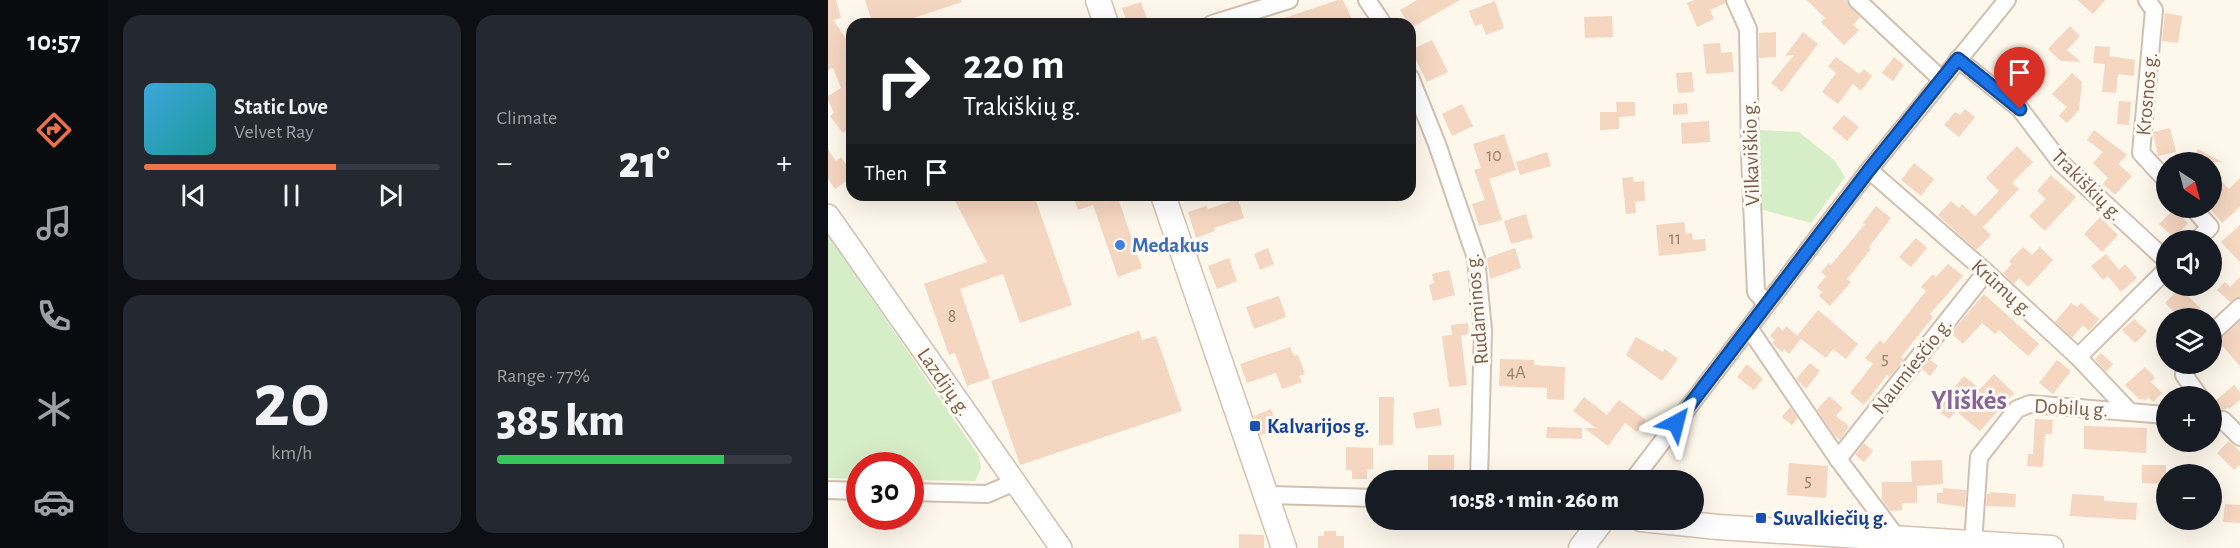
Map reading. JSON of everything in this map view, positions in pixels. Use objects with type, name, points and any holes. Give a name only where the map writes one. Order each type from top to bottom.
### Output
[{"type":"main road","points":[[1098,0],[1104,18]]},
{"type":"main road","points":[[1165,201],[1284,548]]},
{"type":"main road","points":[[1704,526],[1901,543],[1973,543],[2051,548]]},
{"type":"main road","points":[[1581,548],[1595,530]]},
{"type":"street","points":[[1231,18],[1289,0]]},
{"type":"street","points":[[1367,0],[1379,18]]},
{"type":"street","name":"Vilkaviškio g.","points":[[1735,0],[1748,30],[1750,155],[1756,292],[1767,304]]},
{"type":"street","points":[[1857,0],[1941,80]]},
{"type":"street","points":[[1641,470],[1869,170],[2007,0]]},
{"type":"street","name":"Krosnos g.","points":[[2147,0],[2154,10],[2141,153],[2156,169]]},
{"type":"street","name":"Trakiškių g.","points":[[1958,59],[2020,109],[2061,163],[2156,251]]},
{"type":"street","name":"Rudaminos g.","points":[[1416,92],[1437,144],[1476,258],[1483,330],[1479,470]]},
{"type":"street","name":"Krūmų g.","points":[[1869,170],[1986,272],[2078,357],[2129,411]]},
{"type":"street","name":"Lazdijų g.","points":[[828,215],[1061,548]]},
{"type":"street","points":[[2202,218],[2210,226],[2206,230]]},
{"type":"street","name":"Naumiesčio g.","points":[[1838,459],[1986,272]]},
{"type":"street","points":[[2078,357],[2156,280]]},
{"type":"street","points":[[2222,324],[2240,307]]},
{"type":"street","points":[[1749,328],[1838,459],[1901,543]]},
{"type":"street","name":"Dobilų g.","points":[[1973,543],[1979,457],[2017,410],[2030,404],[2156,414]]},
{"type":"street","points":[[2222,421],[2240,437]]},
{"type":"street","points":[[924,492],[987,494],[1015,482]]},
{"type":"street","points":[[828,490],[846,491]]},
{"type":"street","points":[[1267,495],[1365,498]]},
{"type":"green space","points":[[1758,130],[1799,132],[1835,161],[1845,177],[1811,223],[1760,209],[1756,165]]},
{"type":"green space","points":[[828,235],[979,456],[981,468],[975,481],[924,480],[924,452],[846,452],[846,479],[828,478]]},
{"type":"building","points":[[828,0],[836,0],[841,18],[833,20],[846,38],[846,131],[843,133],[830,116],[834,113],[828,96],[841,88],[833,68],[828,70]]},
{"type":"building","points":[[865,0],[961,0],[962,2],[913,18],[871,18]]},
{"type":"building","points":[[1343,0],[1351,18],[1284,18]]},
{"type":"building","points":[[1417,0],[1460,0],[1416,25],[1416,18],[1405,18],[1400,10]]},
{"type":"building","points":[[1694,0],[1725,0],[1725,3],[1710,10],[1714,19],[1697,27],[1687,3]]},
{"type":"building","points":[[1807,0],[1845,0],[1860,17],[1853,25],[1859,30],[1844,45],[1821,22],[1825,18]]},
{"type":"building","points":[[2077,0],[2105,0],[2093,14]]},
{"type":"building","points":[[1495,1],[1504,28],[1486,35],[1482,24],[1475,26],[1469,11]]},
{"type":"building","points":[[1141,2],[1147,18],[1126,18],[1122,8]]},
{"type":"building","points":[[2165,13],[2182,16],[2178,43],[2162,41]]},
{"type":"building","points":[[1612,16],[1613,37],[1585,38],[1584,17]]},
{"type":"building","points":[[2070,26],[2080,36],[2067,50],[2081,62],[2061,61],[2048,49]]},
{"type":"building","points":[[1776,32],[1776,57],[1759,58],[1759,33]]},
{"type":"building","points":[[1803,32],[1818,44],[1782,92],[1771,83],[1794,55],[1785,56]]},
{"type":"building","points":[[1432,40],[1448,72],[1427,82],[1416,60],[1416,48]]},
{"type":"building","points":[[1720,43],[1721,53],[1732,52],[1734,72],[1706,74],[1703,44]]},
{"type":"building","points":[[2095,46],[2110,47],[2109,56],[2135,60],[2134,76],[2118,74],[2116,93],[2102,92],[2105,64],[2093,63]]},
{"type":"building","points":[[2029,50],[2043,62],[2032,74],[2019,62]]},
{"type":"building","points":[[1836,57],[1859,74],[1864,69],[1872,76],[1861,91],[1853,84],[1838,104],[1822,92],[1836,73],[1828,66]]},
{"type":"building","points":[[1894,57],[1904,65],[1893,81],[1882,73]]},
{"type":"building","points":[[1692,72],[1694,92],[1678,93],[1676,73]]},
{"type":"building","points":[[2072,73],[2082,82],[2079,110],[2067,123],[2059,116],[2067,107],[2052,94]]},
{"type":"building","points":[[2119,101],[2131,102],[2129,125],[2117,124]]},
{"type":"building","points":[[1616,102],[1635,102],[1635,116],[1619,117],[1619,129],[1600,130],[1600,112],[1617,112]]},
{"type":"building","points":[[1687,103],[1688,114],[1673,115],[1673,104]]},
{"type":"building","points":[[1462,104],[1473,126],[1452,136],[1442,114]]},
{"type":"building","points":[[1965,109],[1975,117],[1959,137],[1944,125],[1955,112],[1960,115]]},
{"type":"building","points":[[1844,115],[1859,127],[1847,141],[1832,128]]},
{"type":"building","points":[[1709,121],[1710,142],[1682,144],[1681,123]]},
{"type":"building","points":[[2170,128],[2176,152],[2157,152],[2153,132]]},
{"type":"building","points":[[2094,130],[2127,155],[2118,164],[2132,176],[2115,195],[2103,184],[2108,178],[2093,163],[2103,152],[2087,140]]},
{"type":"building","points":[[1504,134],[1516,170],[1489,179],[1502,220],[1479,226],[1472,204],[1485,200],[1474,170],[1481,168],[1473,144]]},
{"type":"building","points":[[2017,146],[2033,162],[2012,183],[2019,189],[1983,227],[1991,235],[1976,250],[1938,215],[1951,201],[1959,208],[1962,204],[1975,216],[1999,191],[1986,178]]},
{"type":"building","points":[[828,150],[836,161],[841,157],[846,164],[846,181],[835,189],[828,179]]},
{"type":"building","points":[[1547,152],[1551,166],[1520,175],[1516,162]]},
{"type":"building","points":[[1914,163],[1934,179],[1921,196],[1901,180]]},
{"type":"building","points":[[2051,175],[2076,197],[2045,231],[2029,216],[2046,199],[2037,191]]},
{"type":"building","points":[[1633,177],[1634,182],[1644,181],[1645,201],[1635,202],[1636,213],[1626,214],[1622,178]]},
{"type":"building","points":[[2240,178],[2240,207],[2222,223],[2218,218],[2222,218],[2222,182],[2229,189]]},
{"type":"building","points":[[955,201],[1036,201],[1072,305],[1020,323],[1003,274],[960,289],[990,378],[967,386],[955,353],[949,355],[924,284],[987,262]]},
{"type":"building","name":"Medakus","points":[[1075,201],[1119,201],[1142,268],[1118,277],[1093,205],[1078,210]]},
{"type":"building","points":[[1239,201],[1244,218],[1214,228],[1215,231],[1196,238],[1188,212],[1206,206],[1208,209]]},
{"type":"building","points":[[1876,206],[1891,218],[1869,247],[1871,249],[1847,279],[1851,282],[1830,306],[1819,296],[1822,292],[1817,287],[1826,276],[1821,272],[1829,263],[1831,265],[1865,224],[1863,223]]},
{"type":"building","points":[[1526,214],[1533,238],[1511,244],[1504,221]]},
{"type":"building","points":[[2100,217],[2118,235],[2102,252],[2084,234]]},
{"type":"building","points":[[2165,218],[2183,218],[2188,223],[2181,230],[2165,230],[2159,224]]},
{"type":"building","points":[[1684,222],[1686,234],[1692,233],[1693,240],[1705,239],[1706,251],[1659,256],[1656,225]]},
{"type":"building","points":[[2240,225],[2240,262],[2222,243]]},
{"type":"building","points":[[1916,238],[1927,248],[1911,267],[1899,257]]},
{"type":"building","points":[[2023,247],[2032,255],[2040,247],[2053,260],[2028,287],[2019,278],[2014,284],[2003,273],[2012,264],[2009,261]]},
{"type":"building","points":[[1268,248],[1274,264],[1260,270],[1254,254]]},
{"type":"building","points":[[1515,248],[1521,268],[1490,279],[1487,258]]},
{"type":"building","points":[[2106,254],[2119,270],[2125,264],[2137,278],[2121,292],[2108,276],[2103,280],[2091,266]]},
{"type":"building","points":[[1229,258],[1237,281],[1217,289],[1208,266]]},
{"type":"building","points":[[1948,264],[1963,276],[1930,314],[1933,317],[1901,357],[1904,359],[1889,377],[1887,375],[1864,405],[1850,393],[1873,364],[1865,358],[1880,340],[1884,344],[1926,291],[1921,287],[1933,274],[1936,277]]},
{"type":"building","points":[[1449,270],[1455,295],[1433,301],[1429,285],[1434,283],[1432,274]]},
{"type":"building","points":[[2240,277],[2240,297],[2230,302],[2222,295],[2222,285],[2225,282],[2230,287]]},
{"type":"building","points":[[1984,294],[2039,344],[2028,356],[1999,330],[1995,334],[1982,323],[1963,344],[1951,333]]},
{"type":"building","points":[[1279,296],[1286,317],[1254,329],[1246,307]]},
{"type":"building","points":[[2172,296],[2188,296],[2200,308],[2170,308],[2165,303]]},
{"type":"building","points":[[2071,303],[2077,307],[2081,303],[2099,319],[2089,331],[2083,325],[2072,338],[2055,322]]},
{"type":"building","points":[[1818,310],[1858,344],[1846,359],[1833,349],[1826,358],[1797,336]]},
{"type":"building","points":[[2134,319],[2147,331],[2135,343],[2122,330]]},
{"type":"building","points":[[2240,321],[2240,366],[2222,346],[2222,337]]},
{"type":"building","points":[[1468,323],[1469,334],[1461,336],[1467,385],[1449,387],[1442,336],[1452,335],[1451,325]]},
{"type":"building","points":[[1778,326],[1783,331],[1786,326],[1801,339],[1789,354],[1784,349],[1782,352],[1772,343],[1775,340],[1770,336]]},
{"type":"building","points":[[1139,331],[1142,340],[1156,336],[1182,411],[1020,465],[991,381]]},
{"type":"building","points":[[1636,337],[1663,352],[1665,349],[1678,359],[1662,381],[1626,355]]},
{"type":"building","points":[[1290,347],[1294,356],[1298,355],[1305,374],[1299,376],[1302,382],[1282,389],[1276,373],[1247,383],[1240,364]]},
{"type":"building","points":[[2101,353],[2113,364],[2106,372],[2095,359]]},
{"type":"building","points":[[1500,359],[1534,360],[1534,365],[1565,367],[1564,400],[1547,399],[1547,388],[1499,386]]},
{"type":"building","points":[[1930,360],[1938,366],[1930,376],[1922,369]]},
{"type":"building","points":[[2057,360],[2071,371],[2053,394],[2039,383]]},
{"type":"building","points":[[1810,363],[1820,371],[1806,389],[1796,379]]},
{"type":"building","points":[[1747,364],[1763,379],[1754,390],[1737,377]]},
{"type":"building","points":[[2145,367],[2155,378],[2151,382],[2156,387],[2156,399],[2153,402],[2148,397],[2145,401],[2142,398],[2140,400],[2125,385]]},
{"type":"building","points":[[1994,374],[2014,393],[1980,431],[1956,411],[1949,419],[1936,409],[1964,376],[1980,389]]},
{"type":"building","points":[[2234,385],[2240,392],[2240,400],[2229,409],[2228,407],[2222,409],[2222,395]]},
{"type":"building","points":[[1829,396],[1843,408],[1836,416],[1849,426],[1840,440],[1817,410]]},
{"type":"building","points":[[1379,397],[1394,397],[1393,445],[1379,445]]},
{"type":"building","points":[[1584,397],[1607,415],[1619,400],[1646,420],[1637,432],[1625,423],[1608,446],[1584,428],[1596,428],[1573,411]]},
{"type":"building","points":[[1790,407],[1798,418],[1792,425],[1782,417]]},
{"type":"building","points":[[1439,408],[1442,425],[1416,429],[1413,413]]},
{"type":"building","points":[[1271,409],[1278,429],[1260,435],[1254,416]]},
{"type":"building","points":[[2035,419],[2053,420],[2052,434],[2045,434],[2043,467],[2027,466],[2028,454],[2033,454]]},
{"type":"building","points":[[2084,426],[2147,428],[2146,453],[2084,449]]},
{"type":"building","points":[[1547,427],[1582,428],[1582,439],[1546,438]]},
{"type":"building","points":[[2229,441],[2240,451],[2240,465],[2234,470],[2217,453],[2222,452],[2222,448]]},
{"type":"building","points":[[1864,443],[1873,451],[1864,462],[1855,455]]},
{"type":"building","points":[[1346,447],[1373,448],[1373,469],[1365,470],[1365,479],[1352,479],[1352,470],[1346,470]]},
{"type":"building","points":[[1428,455],[1454,455],[1454,470],[1428,470]]},
{"type":"building","points":[[1942,460],[1943,484],[1917,486],[1917,503],[1902,503],[1902,510],[1890,511],[1882,500],[1882,482],[1912,482],[1911,461]]},
{"type":"building","points":[[1789,463],[1828,466],[1826,498],[1787,495]]},
{"type":"building","points":[[2142,465],[2156,465],[2156,484],[2142,483]]},
{"type":"building","points":[[1943,488],[1966,490],[1965,507],[1937,503],[1937,493],[1943,493]]},
{"type":"building","points":[[1990,492],[2016,494],[2015,507],[1986,506],[1987,494]]},
{"type":"building","points":[[2072,494],[2104,496],[2104,501],[2137,503],[2136,520],[2070,516]]},
{"type":"building","points":[[2225,504],[2240,505],[2240,523],[2223,522]]},
{"type":"building","points":[[1324,531],[1336,531],[1336,536],[1344,536],[1344,548],[1318,548],[1318,536],[1324,536]]},
{"type":"building","points":[[1239,534],[1264,535],[1264,548],[1239,548]]},
{"type":"place","name":"Medakus","points":[[1120,245]]},
{"type":"place","name":"Kalvarijos g.","points":[[1255,426]]},
{"type":"place","name":"Suvalkiečių g.","points":[[1761,518]]},
{"type":"district","name":"Yliškės","points":[[1969,400]]},
{"type":"route","points":[[1676,423],[1869,170],[1958,59],[2020,109]]}]
